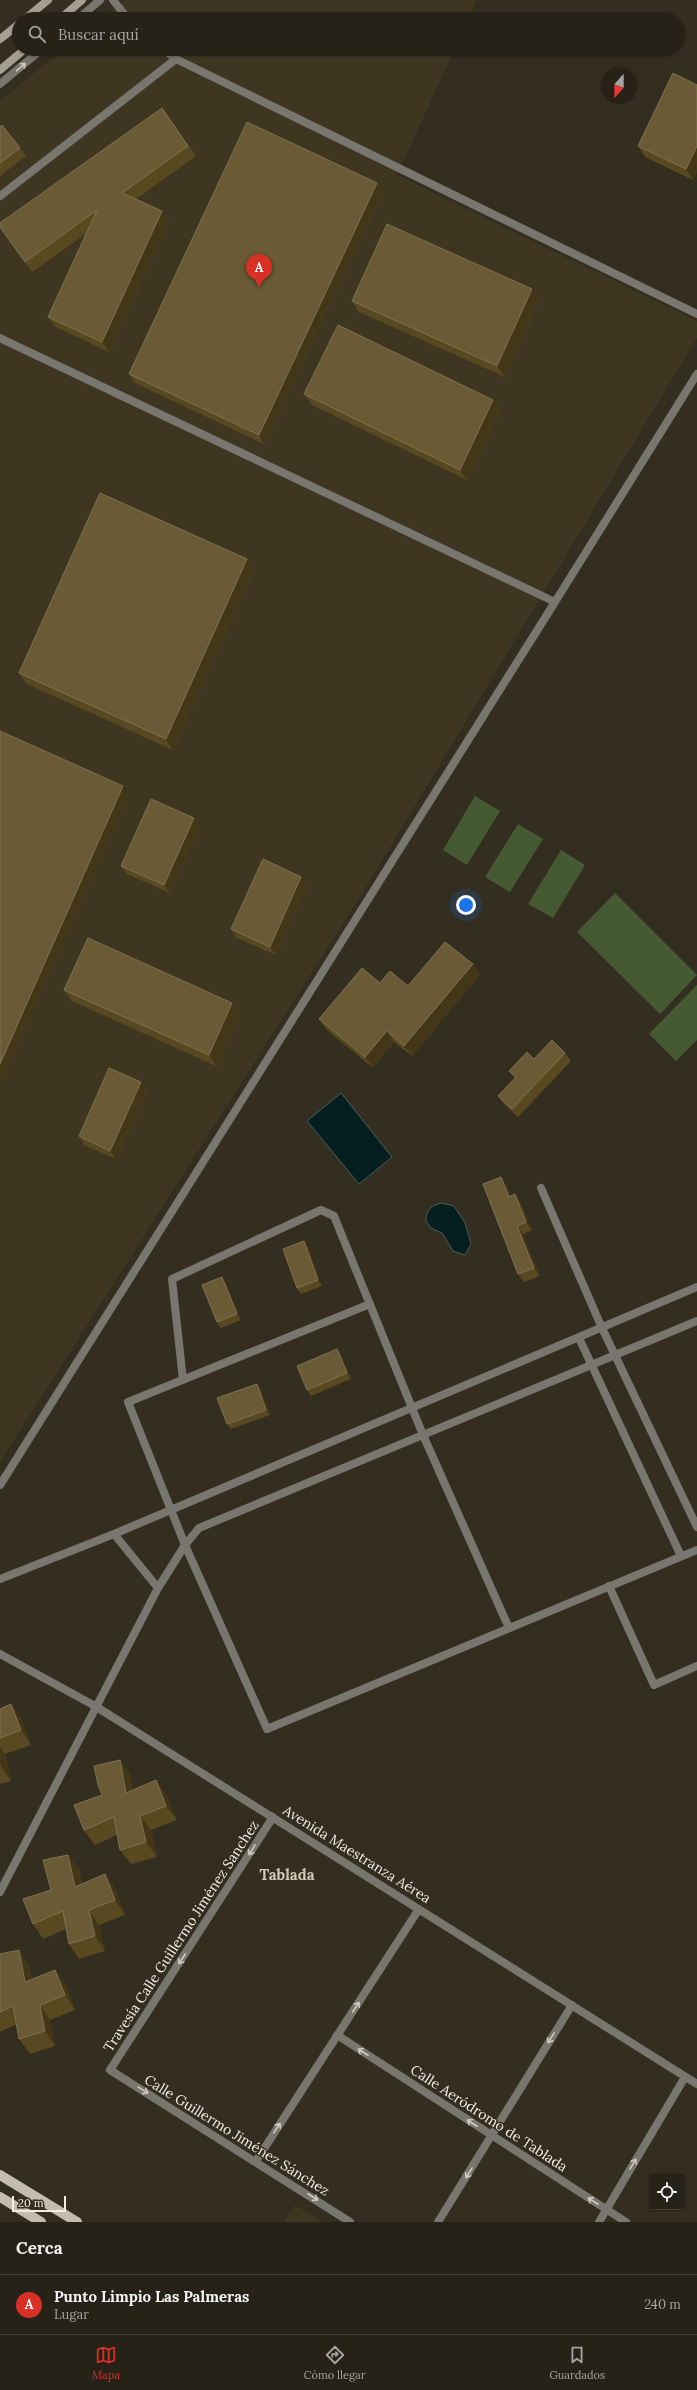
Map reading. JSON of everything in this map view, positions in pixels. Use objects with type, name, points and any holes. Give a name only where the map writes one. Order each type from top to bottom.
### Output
[{"type":"main road","points":[[33,12],[48,0]]},
{"type":"main road","points":[[68,12],[82,0]]},
{"type":"main road","points":[[0,39],[12,30]]},
{"type":"main road","points":[[0,70],[17,56]]},
{"type":"main road","points":[[0,2175],[77,2222]]},
{"type":"main road","points":[[0,2197],[42,2222]]},
{"type":"street","points":[[86,12],[100,0]]},
{"type":"street","points":[[114,0],[123,12]]},
{"type":"street","points":[[0,84],[34,56]]},
{"type":"street","points":[[172,56],[697,314]]},
{"type":"street","points":[[0,196],[176,59]]},
{"type":"street","points":[[0,338],[555,602]]},
{"type":"street","points":[[0,1485],[697,374]]},
{"type":"street","points":[[541,1188],[602,1328],[697,1527]]},
{"type":"street","points":[[183,1380],[172,1279],[321,1210],[334,1216],[423,1434],[509,1628]]},
{"type":"street","points":[[0,1579],[114,1534],[697,1287]]},
{"type":"street","points":[[370,1304],[128,1402],[185,1545],[268,1729],[697,1550]]},
{"type":"street","points":[[0,1892],[95,1706],[158,1588],[185,1545],[198,1528],[697,1321]]},
{"type":"street","points":[[579,1338],[681,1556]]},
{"type":"street","points":[[114,1534],[158,1588]]},
{"type":"street","points":[[609,1586],[654,1685],[697,1666]]},
{"type":"street","name":"Avenida Maestranza Aérea","points":[[0,1654],[95,1706],[697,2084]]},
{"type":"street","name":"Travesía Calle Guillermo Jiménez Sanchez","points":[[110,2070],[273,1817]]},
{"type":"street","points":[[256,2161],[419,1909]]},
{"type":"street","points":[[438,2222],[572,2005]]},
{"type":"street","name":"Calle Aeródromo de Tablada","points":[[337,2035],[626,2222]]},
{"type":"street","name":"Calle Guillermo Jiménez Sánchez","points":[[110,2070],[256,2161],[350,2222]]},
{"type":"street","points":[[599,2222],[685,2077]]},
{"type":"shaded area","points":[[125,0],[477,0],[472,12],[110,12]]},
{"type":"shaded area","points":[[55,56],[452,56],[397,175],[697,321],[697,338],[363,892],[0,1462],[0,101]]},
{"type":"shaded area","points":[[295,2205],[323,2222],[284,2222]]},
{"type":"green space","points":[[475,796],[500,811],[467,865],[443,850]]},
{"type":"green space","points":[[518,824],[543,839],[510,892],[485,877]]},
{"type":"green space","points":[[561,850],[585,865],[553,918],[528,904]]},
{"type":"green space","points":[[615,893],[697,975],[660,1014],[577,932]]},
{"type":"green space","points":[[697,985],[697,1040],[676,1061],[649,1034]]},
{"type":"water","points":[[341,1093],[392,1157],[359,1184],[307,1121]]},
{"type":"water","points":[[442,1203],[454,1206],[465,1223],[471,1244],[465,1255],[453,1251],[442,1233],[431,1228],[426,1221],[428,1211],[435,1205]]},
{"type":"building","points":[[673,73],[697,85],[697,146],[686,169],[638,146]]},
{"type":"building","points":[[162,108],[188,146],[122,193],[162,211],[102,342],[48,317],[97,210],[25,262],[0,227],[0,223]]},
{"type":"building","points":[[247,122],[377,183],[259,435],[129,374]]},
{"type":"building","points":[[2,125],[20,148],[0,163],[0,127]]},
{"type":"building","points":[[387,224],[532,289],[497,366],[352,301]]},
{"type":"building","points":[[338,325],[493,400],[460,470],[304,394]]},
{"type":"building","points":[[100,493],[247,559],[166,739],[19,673]]},
{"type":"building","points":[[0,731],[123,786],[0,1064]]},
{"type":"building","points":[[151,799],[194,818],[164,885],[121,866]]},
{"type":"building","points":[[263,859],[301,877],[270,947],[231,929]]},
{"type":"building","points":[[88,938],[232,1003],[209,1055],[64,990]]},
{"type":"building","points":[[445,942],[473,964],[404,1046],[387,1031],[365,1057],[319,1019],[362,968],[380,983],[390,971],[408,986]]},
{"type":"building","points":[[552,1040],[565,1053],[512,1109],[498,1096],[516,1077],[509,1071],[527,1052],[534,1059]]},
{"type":"building","points":[[109,1068],[141,1082],[110,1151],[79,1136]]},
{"type":"building","points":[[501,1177],[509,1197],[515,1194],[526,1222],[517,1226],[534,1268],[518,1274],[483,1184]]},
{"type":"building","points":[[304,1241],[318,1280],[297,1288],[283,1249]]},
{"type":"building","points":[[222,1277],[237,1314],[217,1322],[202,1285]]},
{"type":"building","points":[[337,1349],[347,1373],[307,1390],[297,1366]]},
{"type":"building","points":[[257,1384],[266,1410],[227,1424],[217,1398]]},
{"type":"building","points":[[11,1704],[21,1730],[0,1738],[0,1709]]},
{"type":"building","points":[[120,1760],[126,1793],[156,1780],[166,1806],[140,1816],[146,1842],[120,1850],[114,1817],[84,1830],[74,1805],[102,1795],[94,1766]]},
{"type":"building","points":[[68,1855],[75,1887],[105,1874],[115,1900],[89,1910],[95,1936],[69,1944],[63,1911],[33,1924],[23,1899],[51,1890],[43,1860]]},
{"type":"building","points":[[19,1950],[25,1982],[55,1970],[65,1995],[40,2005],[45,2031],[19,2039],[13,2006],[0,2012],[0,1954]]},
{"type":"place","name":"Punto Limpio Las Palmeras","points":[[259,287]]},
{"type":"district","name":"Tablada","points":[[287,1874]]}]
